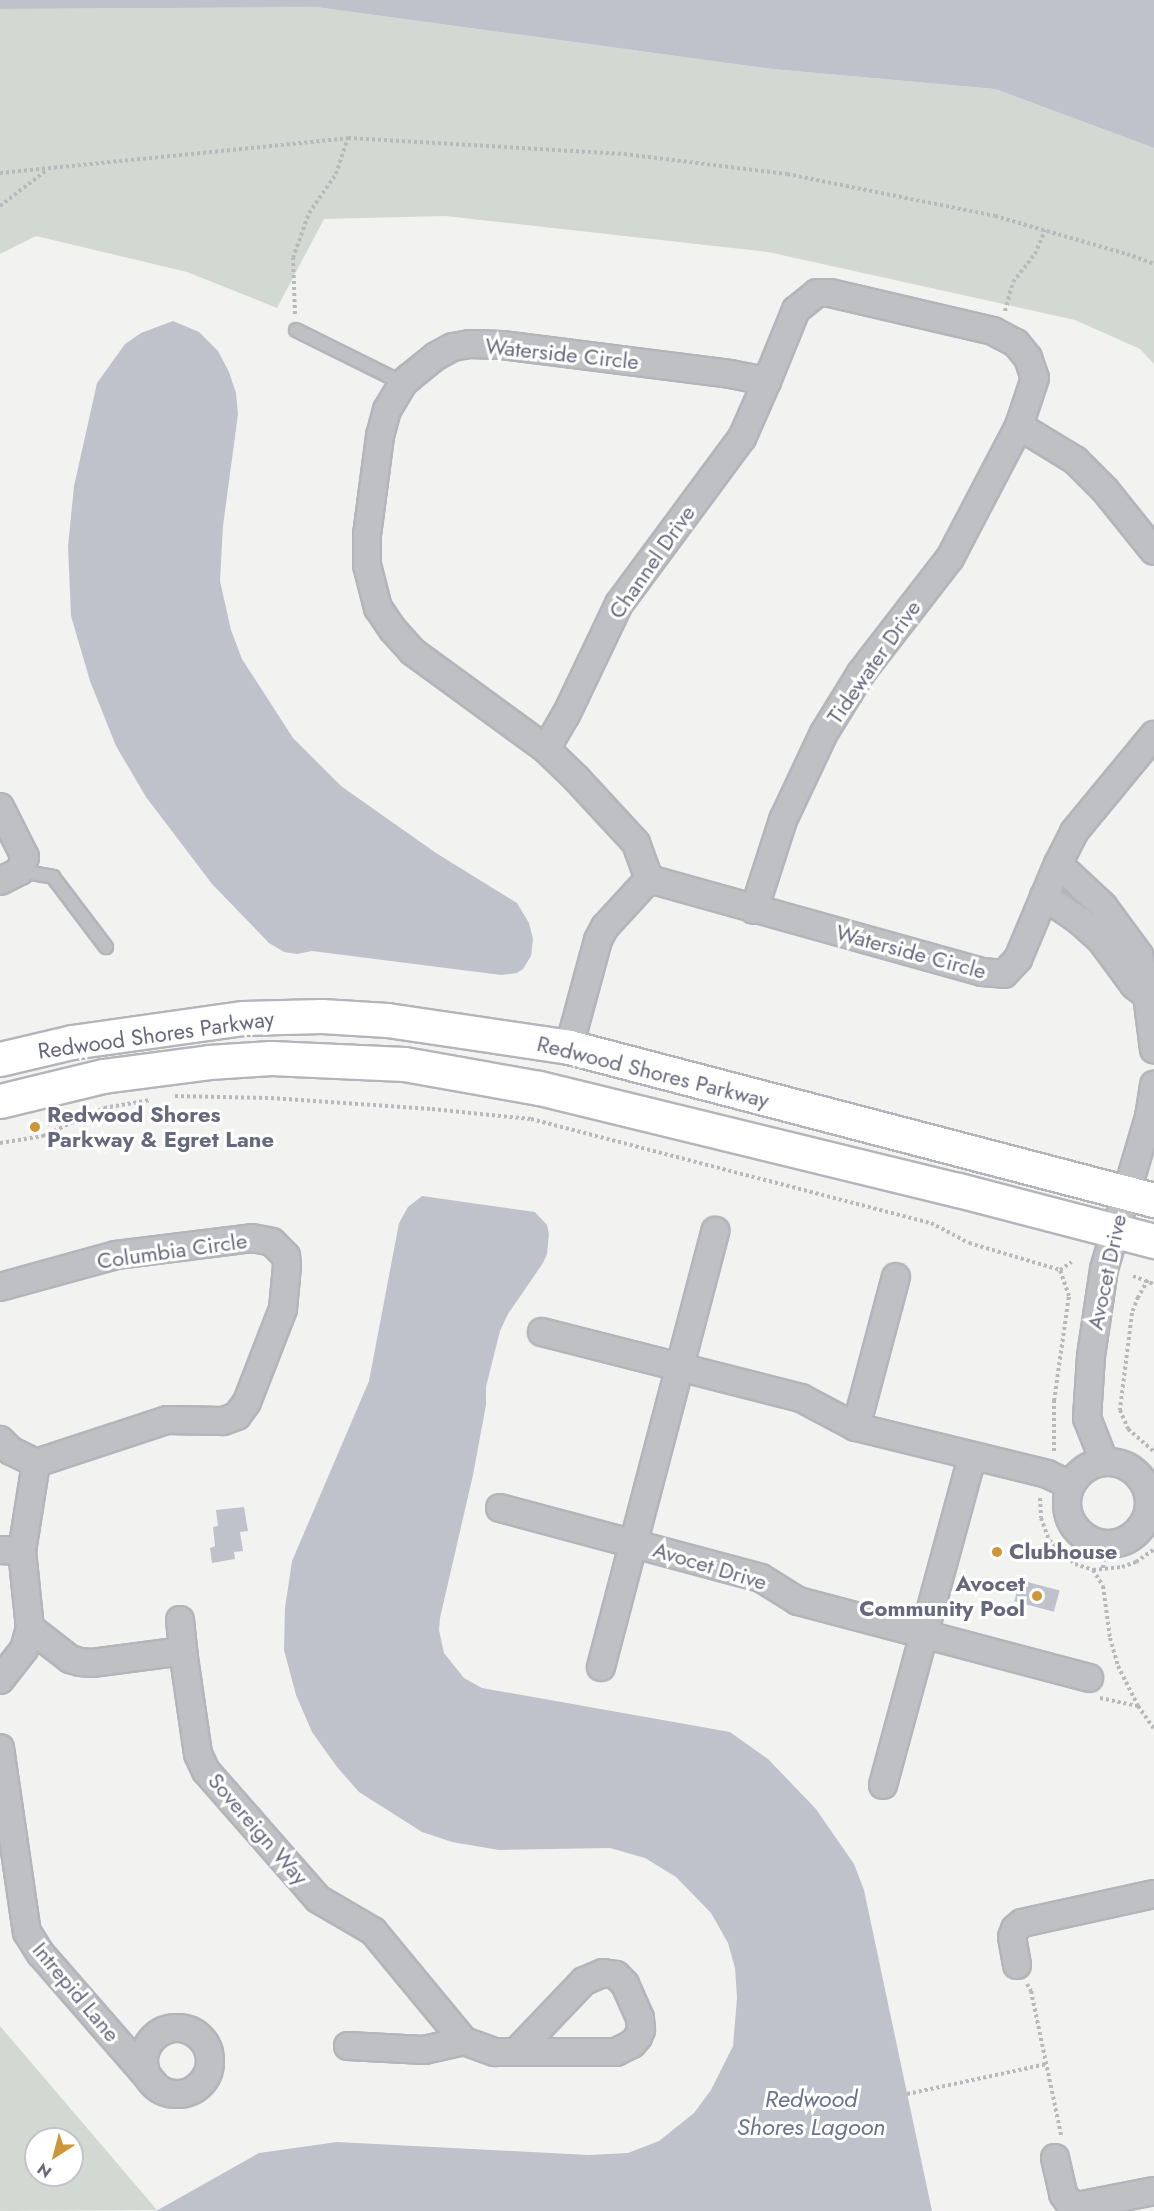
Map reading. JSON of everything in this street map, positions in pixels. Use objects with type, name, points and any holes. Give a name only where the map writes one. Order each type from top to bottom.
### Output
[{"type":"main road","name":"Redwood Shores Parkway","points":[[0,1059],[72,1042],[243,1018],[322,1016],[387,1020],[569,1047],[1139,1197]]},
{"type":"main road","name":"Redwood Shores Parkway","points":[[0,1101],[103,1076],[209,1062],[271,1058],[404,1064],[538,1088],[1154,1241]]},
{"type":"street","points":[[767,381],[796,310],[817,293],[830,292],[993,331],[1009,339],[1028,358],[1035,378],[1019,426],[1075,460],[1105,490],[1154,551]]},
{"type":"street","name":"Waterside Circle","points":[[767,381],[730,374],[513,346],[470,344],[453,347],[436,356],[402,383],[387,410],[380,436],[368,536],[369,581],[378,608],[393,630],[413,652],[546,749],[636,843],[649,879],[754,910],[996,975],[1004,974],[1018,959],[1074,832],[1154,735]]},
{"type":"street","name":"Channel Drive","points":[[546,749],[566,715],[619,604],[742,438],[767,381]]},
{"type":"street","name":"Tidewater Drive","points":[[754,910],[783,820],[824,733],[861,673],[950,558],[1019,426]]},
{"type":"street","points":[[0,807],[25,857],[10,876]]},
{"type":"street","points":[[1058,864],[1103,906],[1124,931],[1139,955],[1151,993],[1154,1050]]},
{"type":"street","points":[[569,1047],[597,940],[605,927],[649,879]]},
{"type":"street","points":[[1044,896],[1080,921],[1101,940],[1134,985],[1151,993]]},
{"type":"street","name":"Avocet Drive","points":[[1104,1461],[1087,1418],[1091,1356],[1104,1269],[1114,1231],[1139,1197],[1154,1084]]},
{"type":"street","name":"Avocet Drive","points":[[601,1667],[715,1231]]},
{"type":"street","name":"Columbia Circle","points":[[0,1287],[116,1256],[252,1238],[272,1242],[287,1260],[283,1310],[247,1402],[237,1416],[223,1421],[167,1420],[36,1463]]},
{"type":"street","points":[[856,1427],[896,1277]]},
{"type":"street","points":[[542,1332],[801,1398],[856,1427],[974,1458],[1047,1474],[1071,1485]]},
{"type":"street","points":[[0,1440],[11,1451],[36,1463],[11,1559],[30,1628],[24,1649],[0,1680]]},
{"type":"street","points":[[883,1785],[969,1469],[974,1458]]},
{"type":"street","points":[[1104,1461],[1125,1466],[1141,1479],[1148,1491],[1150,1522],[1130,1538],[1118,1543],[1104,1556],[1073,1523],[1067,1497],[1079,1473],[1091,1465],[1104,1461]]},
{"type":"street","name":"Avocet Drive","points":[[500,1508],[761,1578],[798,1601],[924,1634],[1092,1687]]},
{"type":"street","name":"Sovereign Way","points":[[180,1620],[198,1754],[207,1771],[318,1899],[373,1931],[464,2041]]},
{"type":"street","points":[[30,1628],[70,1659],[80,1662],[92,1663],[183,1652]]},
{"type":"street","name":"Intrepid Lane","points":[[0,1748],[27,1932],[41,1954],[154,2084]]},
{"type":"street","points":[[1017,1965],[1012,1937],[1015,1929],[1022,1923],[1154,1894]]},
{"type":"street","points":[[348,2046],[424,2050],[464,2041],[495,2052],[518,2050],[616,2052],[632,2044],[638,2037],[641,2030],[640,2019],[625,1984],[616,1975],[603,1972],[584,1981],[518,2050]]},
{"type":"street","points":[[1054,2158],[1063,2194],[1068,2201],[1077,2206],[1154,2191]]},
{"type":"lane","points":[[296,330],[402,383]]},
{"type":"lane","points":[[10,876],[53,877],[106,947]]},
{"type":"path","points":[[296,330],[293,258],[309,213],[336,174],[348,138]]},
{"type":"path","points":[[0,173],[48,170],[348,138],[624,154],[787,174],[995,216],[1154,264]]},
{"type":"path","points":[[0,206],[48,170]]},
{"type":"path","points":[[174,1096],[432,1109],[531,1119],[931,1223],[969,1244],[1060,1270],[1072,1262]]},
{"type":"path","points":[[0,1143],[43,1136],[104,1108],[162,1098]]},
{"type":"path","points":[[1054,1452],[1054,1401],[1069,1296],[1060,1270]]},
{"type":"path","points":[[1133,1276],[1154,1284]]},
{"type":"path","points":[[1148,1280],[1137,1297],[1132,1313],[1120,1410],[1128,1429],[1154,1452]]},
{"type":"path","points":[[1041,1491],[1041,1518],[1049,1540],[1069,1560],[1093,1570],[1103,1586],[1106,1617],[1116,1660],[1137,1706],[1154,1729]]},
{"type":"path","points":[[1093,1570],[1104,1556],[1122,1567],[1136,1562],[1153,1550]]},
{"type":"path","points":[[1092,1687],[1137,1706]]},
{"type":"path","points":[[1017,1965],[1031,1991],[1062,2140],[1054,2158]]},
{"type":"path","points":[[907,2094],[1047,2064]]},
{"type":"shaded area","points":[[316,7],[772,69],[995,89],[1154,148],[1154,364],[1140,349],[1075,320],[768,252],[445,216],[324,219],[277,308],[187,272],[36,236],[0,254],[0,9]]},
{"type":"shaded area","points":[[0,2026],[157,2210],[0,2211]]},
{"type":"water","points":[[0,0],[1154,0],[1154,148],[995,89],[772,69],[316,7],[0,9]]},
{"type":"water","points":[[173,321],[199,332],[218,351],[229,372],[236,393],[238,414],[223,526],[220,581],[231,630],[242,659],[293,738],[341,786],[436,853],[517,903],[529,923],[533,939],[531,956],[523,969],[517,973],[501,975],[312,951],[297,954],[284,952],[269,943],[212,884],[146,797],[116,746],[90,681],[71,616],[68,546],[74,486],[97,383],[125,344],[141,333]]},
{"type":"water","name":"Redwood Shores Lagoon","points":[[422,1196],[535,1212],[547,1225],[549,1234],[547,1254],[543,1263],[508,1314],[500,1331],[486,1387],[486,1405],[473,1475],[440,1618],[439,1630],[444,1653],[464,1678],[482,1688],[730,1732],[768,1759],[816,1809],[854,1864],[864,1890],[932,2211],[156,2211],[259,2153],[337,2142],[589,2155],[628,2153],[659,2141],[694,2113],[711,2090],[733,2046],[737,1998],[735,1968],[728,1943],[711,1913],[676,1877],[645,1858],[610,1848],[499,1850],[452,1842],[422,1832],[359,1792],[337,1767],[312,1732],[296,1695],[284,1650],[285,1608],[292,1561],[369,1381],[399,1223],[408,1207]]},
{"type":"water","points":[[244,1507],[248,1531],[240,1532],[243,1551],[234,1552],[235,1559],[212,1563],[210,1548],[215,1546],[213,1527],[218,1526],[216,1510]]},
{"type":"water","name":"Avocet Community Pool","points":[[1020,1580],[1060,1591],[1054,1612],[1014,1601]]},
{"type":"place","name":"Redwood Shores Parkway & Egret Lane","points":[[35,1127]]},
{"type":"place","name":"Clubhouse","points":[[997,1552]]},
{"type":"place","name":"Avocet Community Pool","points":[[1037,1596]]}]
